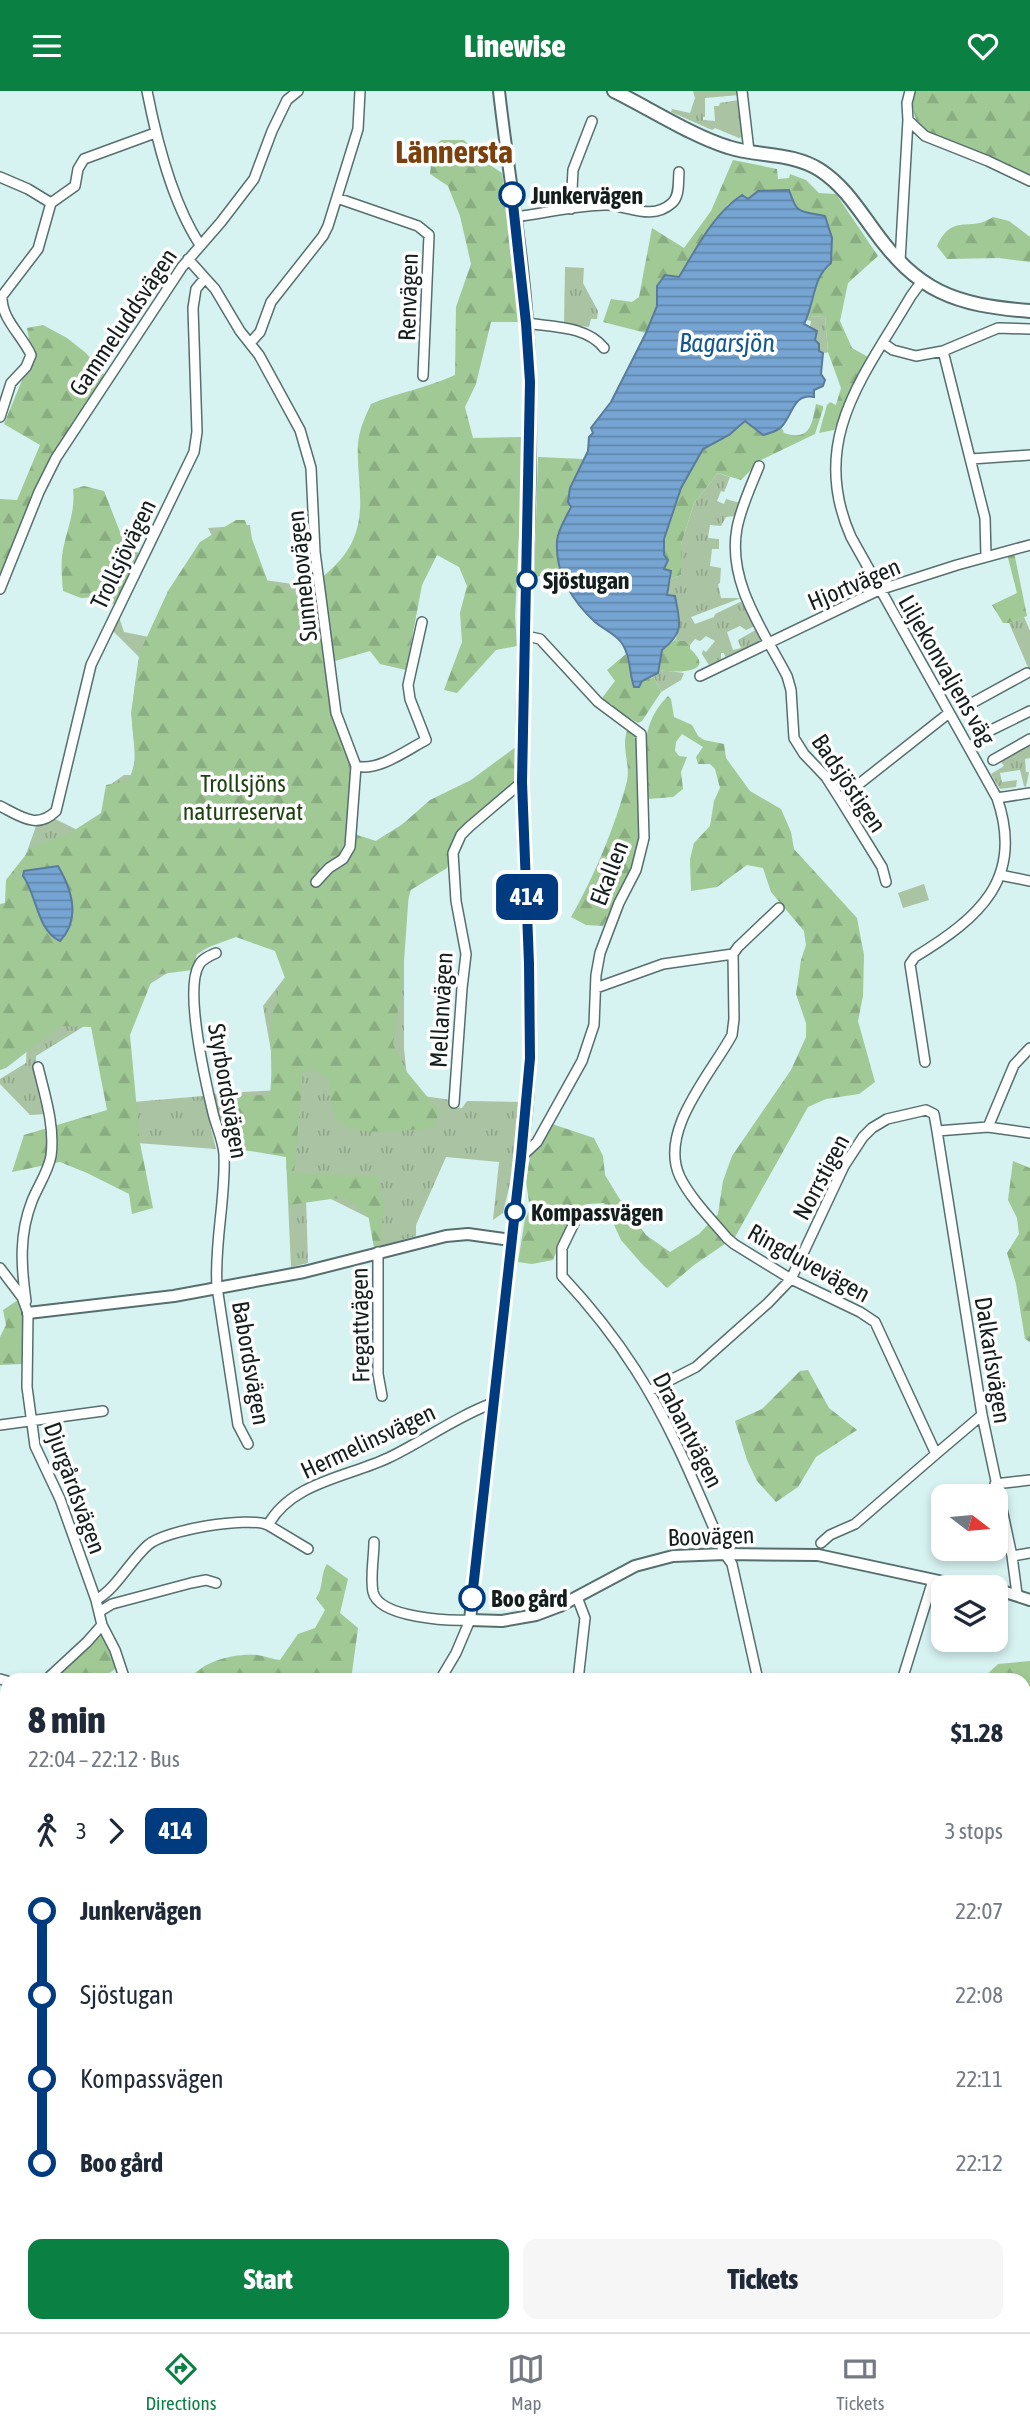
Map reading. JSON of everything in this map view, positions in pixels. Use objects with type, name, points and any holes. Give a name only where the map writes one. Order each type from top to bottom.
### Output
[{"type":"main road","points":[[614,91],[715,143],[809,163],[821,170],[850,197],[874,232],[922,281],[964,302],[1030,311]]},
{"type":"street","points":[[147,91],[155,132],[189,228],[201,245]]},
{"type":"street","name":"Gammeluddsvägen","points":[[0,589],[39,492],[56,458],[188,259],[235,205],[258,173],[267,143],[287,100],[298,91]]},
{"type":"street","points":[[251,342],[260,332],[271,302],[323,236],[358,129],[360,91]]},
{"type":"street","points":[[444,1673],[470,1620],[530,1058],[522,782],[530,382],[526,323],[499,91]]},
{"type":"street","points":[[742,91],[749,151]]},
{"type":"street","points":[[900,261],[907,103],[911,91]]},
{"type":"street","points":[[281,92],[287,100]]},
{"type":"street","points":[[908,120],[925,136],[1030,181]]},
{"type":"street","points":[[571,209],[573,170],[592,121]]},
{"type":"street","points":[[0,417],[11,383],[26,367],[31,355],[5,314],[1,305],[2,296],[38,249],[51,202],[75,186],[78,169],[84,159],[155,132]]},
{"type":"street","points":[[514,217],[607,205],[652,212],[672,203],[676,196],[679,171]]},
{"type":"street","points":[[1,180],[28,189],[51,202]]},
{"type":"street","name":"Renvägen","points":[[337,198],[418,226],[429,235],[424,376]]},
{"type":"street","points":[[188,259],[205,278]]},
{"type":"street","name":"Sunnebovägen","points":[[205,278],[215,289],[240,331],[251,342],[300,430],[313,477],[316,562],[336,713],[356,766],[350,847],[343,859],[329,868],[316,882]]},
{"type":"street","name":"Trollsjövägen","points":[[0,806],[33,821],[49,818],[56,811],[91,666],[194,452],[197,432],[193,308],[196,289],[205,278]]},
{"type":"street","name":"Liljekonvaljens väg","points":[[922,281],[883,343],[846,412],[838,436],[835,463],[836,489],[845,524],[879,590],[997,798],[1005,833],[1000,875],[988,899],[966,922],[912,960],[910,969],[925,1062]]},
{"type":"street","points":[[526,323],[577,331],[595,338],[604,348]]},
{"type":"street","points":[[883,343],[892,350],[911,355],[943,351],[998,328],[1030,329]]},
{"type":"street","points":[[943,351],[985,518],[986,557]]},
{"type":"street","points":[[971,459],[1030,455]]},
{"type":"street","name":"Badsjöstigen","points":[[759,466],[737,527],[736,560],[742,589],[792,691],[794,738],[804,754],[826,777],[882,867],[886,882]]},
{"type":"street","name":"Hjortvägen","points":[[700,677],[879,590],[1030,545]]},
{"type":"street","points":[[356,766],[363,768],[374,765],[426,740],[410,699],[408,685],[422,622]]},
{"type":"street","name":"Ekallen","points":[[521,1157],[537,1142],[582,1061],[594,1025],[600,953],[613,916],[636,870],[645,823],[641,734],[598,702],[540,639],[526,636]]},
{"type":"street","name":"Liljekonvaljens väg","points":[[963,708],[1027,673]]},
{"type":"street","name":"Liljekonvaljens väg","points":[[979,736],[1030,711]]},
{"type":"street","points":[[840,799],[949,713]]},
{"type":"street","name":"Liljekonvaljens väg","points":[[993,760],[1030,739]]},
{"type":"street","name":"Mellanvägen","points":[[454,1103],[466,954],[456,901],[453,853],[468,827],[522,782]]},
{"type":"street","points":[[997,798],[1030,793]]},
{"type":"street","points":[[1000,875],[1030,881]]},
{"type":"street","points":[[596,988],[663,964],[733,954],[752,932],[779,908]]},
{"type":"street","name":"Styrbordsvägen","points":[[216,953],[208,956],[197,967],[195,992],[201,1061],[224,1154],[217,1247],[218,1287]]},
{"type":"street","name":"Ringduvevägen","points":[[733,954],[732,1035],[678,1129],[676,1163],[680,1177],[727,1238],[791,1279],[875,1322],[936,1454]]},
{"type":"street","points":[[988,1127],[1014,1065],[1030,1048]]},
{"type":"street","name":"Djurgårdsvägen","points":[[38,1067],[52,1140],[48,1169],[31,1205],[22,1239],[21,1268],[28,1313],[26,1381],[30,1420],[35,1446],[54,1485],[96,1600],[102,1625],[123,1673]]},
{"type":"street","name":"Norrstigen","points":[[649,1391],[696,1367],[791,1279],[844,1165],[872,1128],[887,1119],[926,1110],[934,1114],[937,1131]]},
{"type":"street","points":[[937,1131],[988,1127],[1030,1133]]},
{"type":"street","name":"Dalkarlsvägen","points":[[937,1131],[995,1484]]},
{"type":"street","name":"Drabantvägen","points":[[577,1217],[562,1248],[562,1276],[621,1349],[649,1391],[694,1482],[725,1554],[732,1564],[756,1673]]},
{"type":"street","points":[[0,1268],[22,1297],[28,1313],[152,1299],[304,1272],[456,1235],[512,1240]]},
{"type":"street","name":"Fregattvägen","points":[[378,1252],[378,1374],[382,1397]]},
{"type":"street","name":"Babordsvägen","points":[[218,1287],[238,1425],[248,1444]]},
{"type":"street","name":"Hermelinsvägen","points":[[268,1525],[280,1508],[318,1484],[388,1458],[476,1409],[492,1403]]},
{"type":"street","points":[[0,1425],[103,1411]]},
{"type":"street","points":[[821,1543],[830,1535],[855,1524],[982,1415]]},
{"type":"street","points":[[1002,1484],[1030,1480]]},
{"type":"street","points":[[96,1600],[109,1592],[142,1551],[162,1536],[243,1521],[257,1521],[308,1549]]},
{"type":"street","name":"Dalkarlsvägen","points":[[1008,1539],[1017,1594]]},
{"type":"street","points":[[374,1542],[373,1592],[378,1600],[402,1612],[426,1619],[470,1620]]},
{"type":"street","points":[[1012,1556],[1030,1553]]},
{"type":"street","name":"Boovägen","points":[[470,1620],[520,1619],[549,1610],[647,1562],[673,1556],[818,1555],[931,1580]]},
{"type":"street","points":[[99,1612],[112,1604],[191,1583],[206,1580],[216,1583]]},
{"type":"street","points":[[904,1673],[931,1586]]},
{"type":"street","points":[[1008,1592],[1030,1600]]},
{"type":"street","points":[[577,1597],[584,1618],[579,1673]]},
{"type":"street","points":[[54,1673],[102,1625]]},
{"type":"green space","points":[[693,91],[738,91],[739,95],[705,98],[703,120],[715,121],[714,106],[738,100],[743,137],[739,138],[715,128],[712,130],[671,112],[672,109],[690,113],[695,98]]},
{"type":"green space","points":[[915,91],[1030,91],[1030,178],[920,128],[913,110]]},
{"type":"green space","name":"Trollsjöns naturreservat","points":[[441,140],[464,140],[484,161],[502,173],[521,322],[491,322],[476,384],[465,407],[473,438],[524,437],[515,616],[517,646],[496,650],[457,693],[444,690],[462,642],[460,613],[467,586],[459,567],[437,555],[422,585],[406,670],[380,664],[370,651],[328,663],[331,701],[350,773],[348,832],[376,841],[397,829],[430,800],[471,780],[517,746],[517,780],[451,851],[447,868],[409,891],[403,975],[393,1044],[407,1072],[439,1111],[434,1128],[369,1131],[346,1126],[333,1112],[329,1082],[314,1069],[303,1072],[294,1173],[377,1176],[384,1205],[380,1247],[374,1248],[368,1214],[345,1197],[289,1205],[286,1157],[239,1149],[227,1096],[270,1095],[271,1022],[285,978],[275,951],[236,937],[198,951],[192,970],[154,975],[130,1035],[140,1143],[153,1208],[132,1214],[129,1194],[60,1162],[12,1172],[24,1135],[107,1110],[91,1027],[60,1026],[0,1070],[0,904],[5,903],[6,880],[31,848],[70,833],[101,813],[106,785],[129,781],[136,759],[131,713],[140,652],[168,591],[200,542],[236,520],[245,520],[268,582],[301,594],[337,563],[353,540],[360,504],[359,439],[371,404],[455,375],[456,307],[471,264],[460,216],[448,186],[430,174],[433,148]]},
{"type":"green space","points":[[733,160],[777,169],[778,179],[789,178],[790,174],[806,180],[819,193],[836,194],[878,256],[848,283],[840,321],[852,348],[870,358],[848,396],[834,430],[819,433],[827,405],[830,402],[836,405],[841,388],[828,352],[825,316],[807,317],[820,275],[831,263],[825,216],[801,210],[788,190],[758,191],[748,199],[728,204],[679,277],[657,286],[657,306],[646,333],[603,322],[611,299],[632,302],[639,297],[652,228],[684,248],[711,211]]},
{"type":"green space","points":[[993,217],[1009,221],[1030,237],[1030,262],[999,258],[947,259],[937,246],[949,229]]},
{"type":"green space","points":[[565,267],[584,268],[583,283],[598,311],[597,319],[591,319],[589,327],[564,324]]},
{"type":"green space","points":[[825,316],[826,353],[818,351],[815,340],[817,331],[810,326],[811,321],[807,320],[807,317]]},
{"type":"green space","points":[[43,325],[67,338],[86,353],[107,378],[70,430],[0,582],[0,499],[17,500],[40,445],[4,424],[32,356],[27,328]]},
{"type":"green space","points":[[816,404],[823,406],[823,409],[815,434],[761,460],[741,480],[718,473],[694,503],[681,545],[681,575],[671,579],[664,570],[664,539],[681,488],[703,449],[729,435],[745,420],[763,435],[782,428],[784,433],[800,435],[809,429]]},
{"type":"green space","points":[[538,457],[583,459],[580,472],[575,477],[559,560],[563,572],[539,576],[534,580]]},
{"type":"green space","points":[[718,473],[730,477],[717,501],[724,504],[726,499],[740,503],[736,516],[726,517],[721,526],[710,525],[708,538],[719,539],[719,549],[712,549],[710,566],[721,568],[718,584],[721,598],[741,598],[691,617],[695,624],[740,602],[745,603],[757,625],[746,630],[740,626],[727,632],[733,650],[741,648],[738,640],[759,628],[763,638],[759,643],[725,657],[724,653],[721,653],[721,659],[709,665],[702,654],[703,650],[706,652],[715,641],[706,636],[700,641],[695,639],[690,645],[685,641],[675,640],[679,624],[675,596],[666,595],[671,579],[681,575],[681,545],[694,503]]},
{"type":"green space","points":[[84,486],[104,491],[122,537],[139,554],[117,606],[101,597],[81,598],[63,591],[62,556],[72,515],[73,489]]},
{"type":"green space","name":"Trollsjöns naturreservat","points":[[250,525],[257,579],[300,585],[316,584],[328,686],[339,735],[351,767],[347,845],[363,849],[519,751],[418,865],[404,914],[404,1049],[409,1094],[451,1100],[449,1107],[462,1108],[467,1101],[523,1102],[512,1175],[503,1213],[493,1220],[499,1162],[446,1157],[416,1225],[416,1236],[376,1247],[375,1221],[323,1195],[306,1197],[308,1263],[291,1267],[286,1157],[264,1151],[230,1150],[213,1094],[278,1090],[263,1006],[292,968],[250,921],[126,999],[133,1102],[203,1096],[216,1149],[137,1143],[99,1017],[36,1056],[36,1068],[47,1114],[30,1115],[0,1084],[0,1079],[26,1063],[29,993],[0,959],[23,863],[36,826],[53,818],[104,843],[107,787],[124,775],[131,775],[133,768],[135,753],[132,714],[139,657],[112,630],[119,617],[124,632],[189,645],[233,577],[208,528]]},
{"type":"green space","points":[[1014,552],[1027,616],[1003,623],[992,605],[1017,593],[1007,554]]},
{"type":"green space","points":[[1024,617],[1030,631],[1030,672],[1009,623]]},
{"type":"green space","points":[[675,640],[685,641],[690,645],[690,649],[698,657],[697,667],[683,671],[659,670],[662,650]]},
{"type":"green space","points":[[626,654],[630,668],[641,684],[642,681],[654,677],[661,692],[638,723],[613,709],[612,704],[604,702],[602,698],[615,681],[607,670]]},
{"type":"green space","points":[[659,670],[684,673],[681,680],[661,692],[654,677]]},
{"type":"green space","points":[[668,696],[674,717],[692,725],[698,736],[704,740],[724,744],[726,758],[750,791],[781,809],[791,832],[794,849],[857,918],[864,955],[863,996],[858,1021],[875,1082],[859,1094],[826,1099],[808,1107],[735,1237],[694,1265],[667,1288],[621,1240],[604,1203],[588,1204],[570,1218],[553,1260],[532,1264],[518,1262],[525,1219],[530,1209],[526,1181],[530,1157],[552,1124],[594,1138],[603,1156],[605,1175],[646,1235],[670,1252],[699,1234],[718,1214],[723,1181],[732,1156],[791,1070],[806,1037],[806,1023],[796,994],[806,945],[804,931],[771,892],[763,868],[747,865],[717,887],[691,891],[690,859],[694,843],[710,826],[714,801],[720,788],[715,769],[710,764],[698,764],[696,757],[703,747],[682,734],[676,742],[675,751],[679,756],[687,757],[681,772],[683,789],[673,797],[648,799],[646,796],[645,755],[648,731],[658,707]]},
{"type":"green space","points":[[628,728],[637,736],[640,835],[635,863],[603,926],[586,925],[571,917],[603,851],[622,798],[628,775],[625,742]]},
{"type":"green space","points":[[1030,742],[1030,758],[1025,759],[1026,772],[1029,772],[1026,787],[1020,770],[1000,773],[1002,782],[1017,780],[1016,787],[1000,789],[991,774],[1004,766],[999,759]]},
{"type":"green space","points":[[924,884],[929,900],[903,908],[898,893]]},
{"type":"green space","points":[[1013,1161],[1030,1168],[1030,1342],[1025,1339],[1016,1284],[1007,1253],[1019,1234],[1017,1218],[1008,1200]]},
{"type":"green space","points":[[18,1300],[23,1311],[22,1364],[0,1365],[0,1337],[6,1325],[3,1310]]},
{"type":"green space","points":[[808,1370],[829,1408],[857,1430],[816,1457],[798,1487],[776,1502],[757,1481],[747,1460],[735,1421],[762,1409],[800,1371]]},
{"type":"green space","points":[[327,1564],[348,1579],[340,1613],[358,1628],[352,1673],[195,1673],[210,1663],[239,1655],[257,1655],[280,1660],[298,1634],[315,1628],[325,1610],[316,1598]]},
{"type":"green space","points":[[103,1632],[117,1667],[110,1673],[57,1673]]},
{"type":"green space","points":[[1030,1661],[1030,1673],[988,1673],[998,1664]]},
{"type":"water","name":"Bagarsjön","points":[[789,190],[798,209],[825,216],[832,238],[831,263],[820,276],[804,324],[817,331],[815,340],[819,344],[819,351],[823,353],[821,374],[825,380],[823,386],[814,390],[814,397],[798,401],[777,430],[763,435],[745,421],[729,435],[703,449],[681,488],[664,539],[664,555],[668,560],[664,569],[671,571],[667,595],[675,596],[678,632],[662,650],[658,673],[642,681],[639,687],[634,687],[627,653],[621,642],[587,614],[572,596],[562,575],[557,541],[571,507],[568,502],[570,488],[588,451],[589,437],[593,433],[591,428],[611,402],[646,333],[657,306],[657,286],[665,275],[679,277],[714,221],[742,195],[748,199],[758,191]]},
{"type":"water","points":[[58,866],[72,904],[71,923],[60,941],[46,929],[23,876],[24,871]]},
{"type":"bus line","name":"414","points":[[472,1598],[530,1058],[522,782],[530,382],[512,195]]},
{"type":"place","name":"Junkervägen","points":[[512,195]]},
{"type":"place","name":"Sjöstugan","points":[[527,580]]},
{"type":"place","name":"Kompassvägen","points":[[515,1212]]},
{"type":"place","name":"Boo gård","points":[[472,1598]]},
{"type":"district","name":"Lännersta","points":[[454,151]]}]
